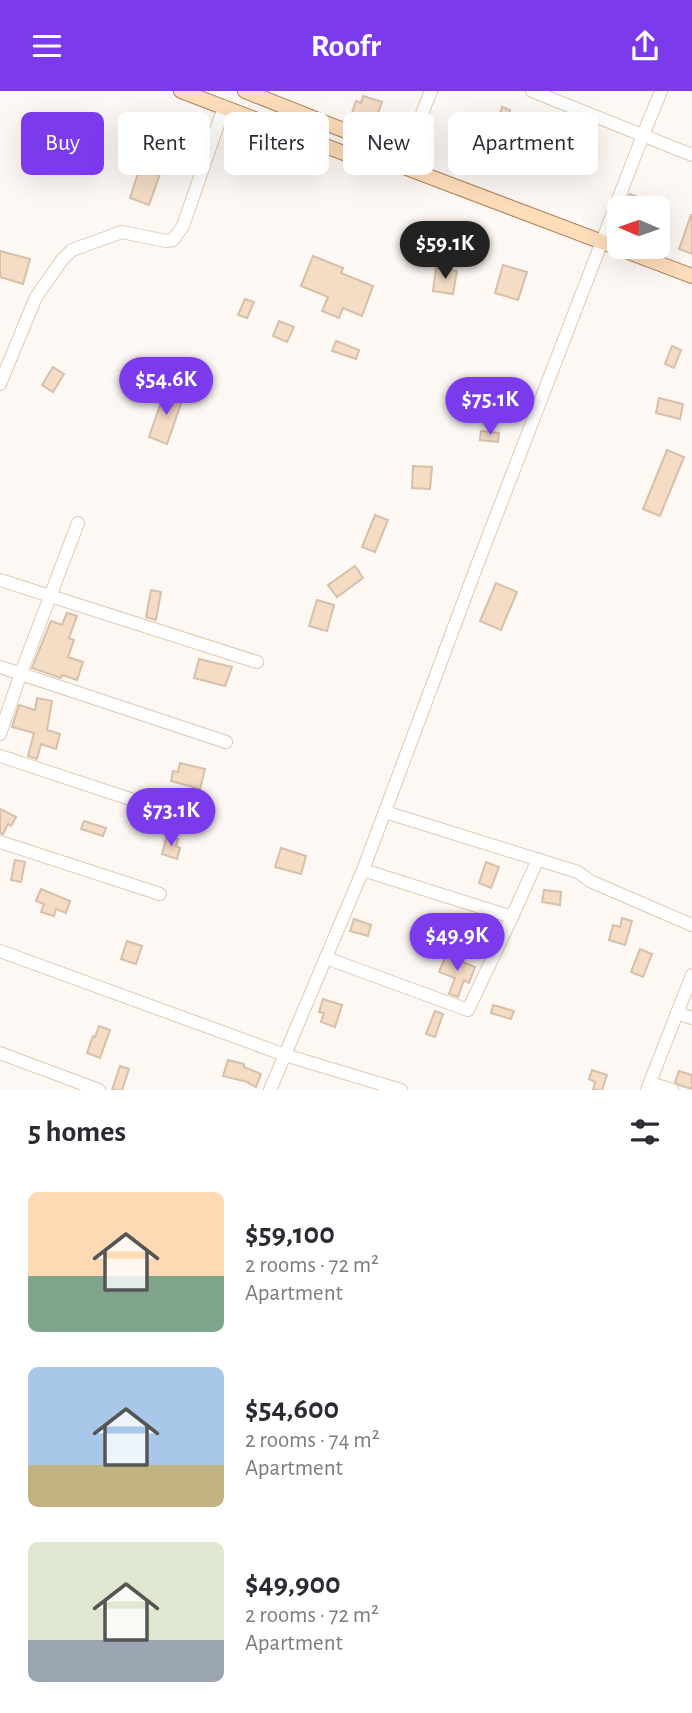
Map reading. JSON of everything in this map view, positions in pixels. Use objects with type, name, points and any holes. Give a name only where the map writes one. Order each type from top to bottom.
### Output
[{"type":"main road","points":[[181,91],[343,153]]},
{"type":"main road","points":[[245,91],[343,130]]},
{"type":"main road","points":[[427,175],[692,276]]},
{"type":"street","points":[[423,112],[431,91]]},
{"type":"street","points":[[532,91],[692,155]]},
{"type":"street","points":[[270,1090],[363,870],[661,91]]},
{"type":"street","points":[[0,384],[36,297],[72,250],[122,232],[173,240],[183,226],[224,107]]},
{"type":"street","points":[[0,734],[78,523]]},
{"type":"street","points":[[0,580],[257,662]]},
{"type":"street","points":[[0,667],[226,742]]},
{"type":"street","points":[[0,756],[200,822]]},
{"type":"street","points":[[385,812],[578,872],[590,881],[692,925]]},
{"type":"street","points":[[0,842],[160,894]]},
{"type":"street","points":[[326,958],[468,1010],[538,859]]},
{"type":"street","points":[[363,870],[512,918]]},
{"type":"street","points":[[0,951],[285,1055],[401,1090]]},
{"type":"street","points":[[672,1090],[649,1086],[692,975]]},
{"type":"street","points":[[677,1013],[692,1018]]},
{"type":"street","points":[[0,1053],[100,1090]]},
{"type":"building","points":[[363,96],[382,102],[378,112],[352,112],[356,101],[361,103]]},
{"type":"building","points":[[502,107],[510,110],[509,112],[500,112]]},
{"type":"building","points":[[137,175],[160,175],[149,205],[130,198]]},
{"type":"building","points":[[692,215],[692,254],[679,249]]},
{"type":"building","points":[[0,251],[30,259],[23,284],[0,277]]},
{"type":"building","points":[[313,256],[343,268],[341,273],[373,286],[362,316],[343,308],[339,318],[322,311],[328,297],[301,286]]},
{"type":"building","points":[[503,265],[527,272],[518,300],[495,293]]},
{"type":"building","points":[[436,268],[457,271],[453,294],[433,291]]},
{"type":"building","points":[[245,299],[254,302],[247,318],[238,315]]},
{"type":"building","points":[[279,321],[294,327],[287,342],[273,336]]},
{"type":"building","points":[[336,341],[359,350],[356,359],[332,351]]},
{"type":"building","points":[[672,346],[681,350],[674,368],[665,364]]},
{"type":"building","points":[[53,367],[64,374],[53,392],[42,385]]},
{"type":"building","points":[[165,391],[183,398],[167,444],[149,437]]},
{"type":"building","points":[[659,398],[683,404],[680,419],[656,413]]},
{"type":"building","points":[[481,431],[499,433],[498,442],[480,440]]},
{"type":"building","points":[[667,450],[684,457],[660,516],[643,509]]},
{"type":"building","points":[[413,466],[432,467],[430,489],[412,488]]},
{"type":"building","points":[[375,515],[388,520],[375,552],[362,547]]},
{"type":"building","points":[[355,566],[363,578],[337,597],[328,585]]},
{"type":"building","points":[[496,583],[517,592],[501,630],[480,621]]},
{"type":"building","points":[[151,590],[161,592],[156,620],[146,617]]},
{"type":"building","points":[[317,600],[334,605],[327,631],[309,626]]},
{"type":"building","points":[[67,613],[77,616],[69,638],[74,640],[68,657],[83,662],[77,680],[62,675],[61,678],[32,668],[51,621],[62,625]]},
{"type":"building","points":[[199,659],[232,667],[225,686],[194,678]]},
{"type":"building","points":[[37,698],[52,701],[47,730],[60,734],[56,749],[41,744],[37,759],[28,756],[34,733],[12,727],[19,705],[35,710]]},
{"type":"building","points":[[180,763],[205,769],[200,789],[171,781],[173,771],[178,772]]},
{"type":"building","points":[[0,809],[16,817],[11,826],[8,824],[3,834],[0,833]]},
{"type":"building","points":[[84,821],[106,828],[103,836],[81,829]]},
{"type":"building","points":[[167,835],[178,839],[176,846],[180,848],[177,859],[162,854]]},
{"type":"building","points":[[281,848],[306,856],[301,874],[275,867]]},
{"type":"building","points":[[15,860],[25,862],[21,882],[11,880]]},
{"type":"building","points":[[486,862],[499,867],[491,888],[479,883]]},
{"type":"building","points":[[41,889],[70,901],[66,913],[56,909],[54,916],[41,912],[44,904],[36,901]]},
{"type":"building","points":[[544,890],[561,892],[560,905],[542,902]]},
{"type":"building","points":[[622,918],[632,921],[625,945],[609,940],[613,925],[620,927]]},
{"type":"building","points":[[354,919],[371,925],[368,936],[350,931]]},
{"type":"building","points":[[127,941],[142,946],[136,964],[121,959]]},
{"type":"building","points":[[640,949],[652,954],[643,977],[631,972]]},
{"type":"building","points":[[446,955],[475,967],[469,983],[464,980],[458,997],[449,994],[455,978],[439,972]]},
{"type":"building","points":[[323,999],[342,1005],[335,1027],[321,1022],[324,1013],[319,1012]]},
{"type":"building","points":[[493,1005],[514,1011],[511,1019],[491,1013]]},
{"type":"building","points":[[435,1011],[443,1014],[435,1037],[426,1034]]},
{"type":"building","points":[[99,1026],[110,1030],[100,1058],[87,1053]]},
{"type":"building","points":[[228,1060],[244,1064],[244,1067],[261,1074],[256,1087],[248,1082],[223,1076]]},
{"type":"building","points":[[120,1066],[129,1069],[122,1090],[112,1090]]},
{"type":"building","points":[[592,1070],[607,1075],[602,1090],[593,1090],[595,1082],[589,1079]]},
{"type":"building","points":[[679,1071],[692,1075],[692,1089],[675,1082]]}]
